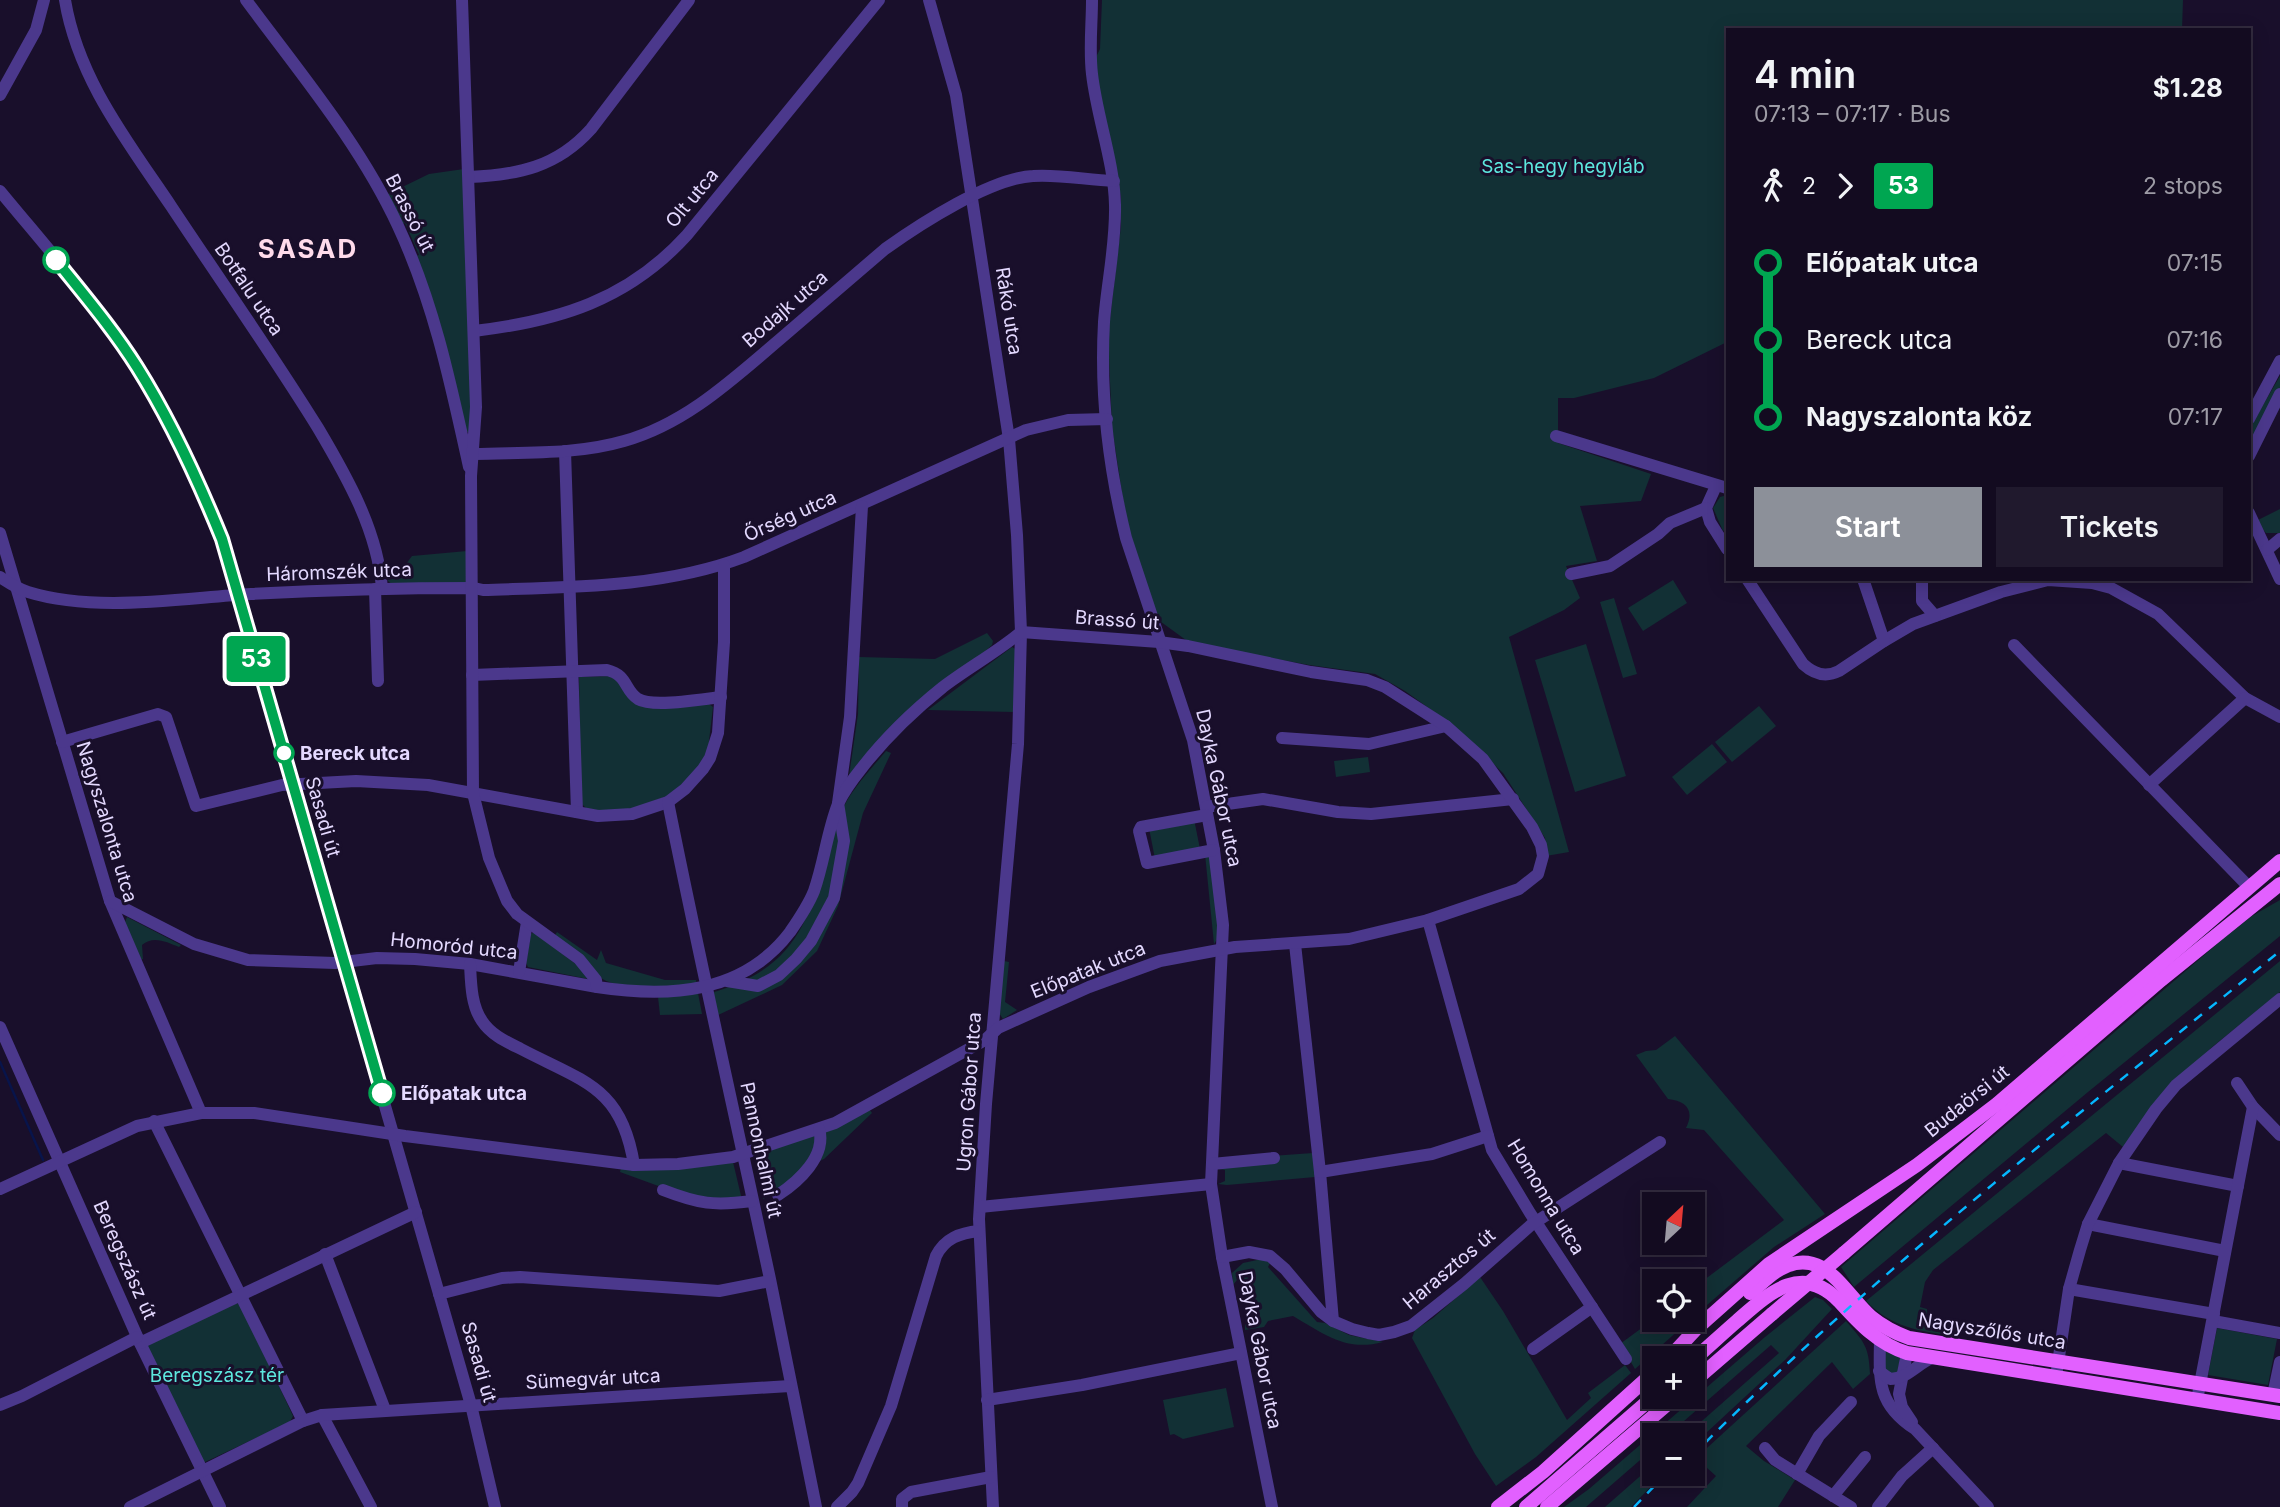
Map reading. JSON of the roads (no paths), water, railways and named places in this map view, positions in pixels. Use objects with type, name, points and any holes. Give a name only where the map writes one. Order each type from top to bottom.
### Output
[{"type":"main road","name":"Budaörsi út","points":[[1680,1346],[1769,1264],[1955,1138],[2280,861]]},
{"type":"main road","name":"Budaörsi út","points":[[1705,1372],[2161,980],[2280,884]]},
{"type":"main road","name":"Nagyszőlős utca","points":[[1684,1346],[1779,1270],[1805,1263],[1824,1269],[1872,1317],[1885,1335]]},
{"type":"main road","name":"Nagyszőlős utca","points":[[1705,1350],[1769,1294],[1789,1284],[1810,1283],[1834,1296],[1865,1329],[1885,1335],[2277,1396]]},
{"type":"main road","points":[[1885,1335],[1907,1353]]},
{"type":"main road","name":"Nagyszőlős utca","points":[[1907,1353],[2280,1413]]},
{"type":"main road","points":[[1498,1507],[1543,1472],[1642,1383]]},
{"type":"main road","points":[[1526,1507],[1642,1406]]},
{"type":"main road","points":[[1547,1507],[1662,1409]]},
{"type":"street","points":[[0,95],[36,30],[44,0]]},
{"type":"street","name":"Botfalu utca","points":[[65,0],[68,18],[89,76],[105,108],[303,404],[338,462],[381,566],[378,681]]},
{"type":"street","name":"Brassó út","points":[[246,0],[344,133],[397,224],[434,321],[471,476]]},
{"type":"street","name":"Brassó út","points":[[463,0],[476,407],[471,476],[474,588],[473,793],[495,877],[507,901],[517,914],[579,959],[596,980],[597,987]]},
{"type":"street","points":[[469,177],[523,172],[550,161],[575,145],[591,129],[689,0]]},
{"type":"street","name":"Olt utca","points":[[474,331],[535,323],[577,309],[618,290],[654,267],[687,235],[879,0]]},
{"type":"street","name":"Rákó utca","points":[[929,0],[956,95],[1009,439],[1021,632]]},
{"type":"street","name":"Dayka Gábor utca","points":[[1092,0],[1092,75],[1114,181],[1115,209],[1104,339],[1107,419],[1120,511],[1159,642],[1188,722],[1214,850],[1222,912],[1222,949],[1211,1184],[1222,1257],[1272,1507]]},
{"type":"street","name":"Bodajk utca","points":[[474,454],[565,451],[625,441],[663,427],[735,377],[885,249],[972,197],[1016,178],[1034,176],[1114,181]]},
{"type":"street","name":"Sasadi út","points":[[0,191],[120,341],[157,400],[208,504],[225,549],[471,1405],[495,1507]]},
{"type":"street","points":[[2251,415],[2280,362]]},
{"type":"street","points":[[2251,452],[2280,394]]},
{"type":"street","name":"Őrség utca","points":[[474,588],[568,587],[657,579],[724,565],[862,506],[1026,430],[1068,420],[1107,419]]},
{"type":"street","points":[[1556,436],[1722,487],[1706,508],[1670,523],[1610,566],[1572,574]]},
{"type":"street","points":[[565,451],[577,812]]},
{"type":"street","points":[[597,987],[662,992],[727,981],[762,962],[799,920],[813,894],[838,803],[850,717],[862,506]]},
{"type":"street","points":[[1706,508],[1710,522],[1726,547]]},
{"type":"street","points":[[2251,517],[2280,579]]},
{"type":"street","name":"Nagyszalonta utca","points":[[0,533],[110,901],[201,1113]]},
{"type":"street","points":[[2267,550],[2280,539]]},
{"type":"street","points":[[62,742],[163,714],[195,806],[293,784],[394,781],[577,812],[616,817],[632,814],[668,802],[695,779],[710,758],[718,733],[721,697],[724,565]]},
{"type":"street","name":"Háromszék utca","points":[[0,578],[36,594],[96,601],[379,589],[474,588]]},
{"type":"street","points":[[1748,581],[1803,664],[1813,672],[1831,675],[1884,641],[1935,615],[2032,583],[2054,581]]},
{"type":"street","points":[[1864,581],[1884,641]]},
{"type":"street","points":[[1922,581],[1922,601],[1935,615]]},
{"type":"street","points":[[2071,581],[2111,588],[2158,614],[2245,698],[2280,717]]},
{"type":"street","points":[[727,981],[758,986],[779,975],[796,959],[811,941],[834,898],[845,841],[838,803],[860,770],[901,722],[946,685],[997,652],[1021,632]]},
{"type":"street","name":"Brassó út","points":[[1021,632],[1159,642],[1244,656],[1311,672],[1367,680],[1398,694],[1446,726],[1483,759],[1532,827],[1543,856],[1538,874],[1519,889]]},
{"type":"street","name":"Ugron Gábor utca","points":[[993,1507],[979,1231],[992,1033],[1018,744],[1021,632]]},
{"type":"street","points":[[2014,645],[2249,887]]},
{"type":"street","points":[[472,675],[607,670],[617,673],[642,701],[669,702],[721,697]]},
{"type":"street","points":[[2150,785],[2245,698]]},
{"type":"street","points":[[1282,738],[1369,744],[1446,726]]},
{"type":"street","points":[[1214,850],[1147,863],[1139,831],[1141,827],[1263,799],[1338,812],[1371,814],[1513,799]]},
{"type":"street","name":"Pannonhalmi út","points":[[668,802],[816,1507]]},
{"type":"street","name":"Előpatak utca","points":[[0,1189],[137,1126],[201,1113],[254,1113],[634,1165],[678,1164],[733,1157],[819,1129],[869,1105],[985,1040],[998,1028],[1122,974],[1160,961],[1222,949],[1349,939],[1428,920],[1519,889]]},
{"type":"street","name":"Homoród utca","points":[[110,901],[174,935],[229,956],[271,962],[345,962],[397,958],[470,964],[597,987]]},
{"type":"street","name":"Homonna utca","points":[[1428,920],[1488,1136],[1501,1168],[1626,1359]]},
{"type":"street","points":[[519,972],[527,922]]},
{"type":"street","points":[[1295,944],[1333,1321]]},
{"type":"street","points":[[470,964],[473,999],[482,1021],[507,1042],[598,1090],[621,1116],[631,1142],[634,1165]]},
{"type":"street","points":[[2056,1377],[2069,1289],[2088,1224],[2119,1163],[2156,1108],[2176,1085],[2280,999]]},
{"type":"street","name":"Beregszász út","points":[[0,1027],[138,1340],[220,1507]]},
{"type":"street","points":[[2236,1083],[2253,1107],[2280,1135]]},
{"type":"street","points":[[2197,1399],[2253,1107]]},
{"type":"street","points":[[154,1121],[303,1421]]},
{"type":"street","points":[[778,1195],[803,1175],[811,1164],[821,1141],[819,1129]]},
{"type":"street","points":[[1320,1172],[1432,1154],[1488,1136]]},
{"type":"street","name":"Harasztos út","points":[[1222,1257],[1249,1252],[1270,1256],[1285,1269],[1321,1312],[1333,1321],[1352,1329],[1379,1335],[1411,1326],[1536,1222],[1660,1142]]},
{"type":"street","points":[[1212,1164],[1274,1158]]},
{"type":"street","points":[[2119,1163],[2238,1186]]},
{"type":"street","points":[[980,1207],[1211,1184]]},
{"type":"street","points":[[663,1190],[700,1203],[720,1205],[752,1200]]},
{"type":"street","points":[[0,1405],[416,1212]]},
{"type":"street","points":[[2088,1224],[2225,1251]]},
{"type":"street","points":[[837,1507],[858,1483],[891,1406],[940,1248],[951,1238],[979,1231]]},
{"type":"street","points":[[325,1254],[385,1410]]},
{"type":"street","points":[[439,1294],[483,1282],[520,1277],[719,1291],[770,1281]]},
{"type":"street","points":[[2069,1289],[2280,1333]]},
{"type":"street","points":[[1533,1349],[1592,1307]]},
{"type":"street","points":[[1885,1335],[1879,1371],[1881,1387],[1887,1403],[1903,1421],[1916,1429]]},
{"type":"street","points":[[987,1400],[1082,1385],[1241,1353]]},
{"type":"street","points":[[1907,1353],[1900,1400],[1916,1429],[1987,1507]]},
{"type":"street","points":[[1879,1371],[1890,1379],[1902,1378],[1920,1363],[1932,1358]]},
{"type":"street","points":[[2277,1396],[2280,1362]]},
{"type":"street","name":"Sümegvár utca","points":[[130,1507],[303,1421],[322,1415],[790,1386]]},
{"type":"street","points":[[1797,1474],[1819,1436],[1851,1402]]},
{"type":"street","points":[[322,1415],[371,1507]]},
{"type":"street","points":[[1765,1448],[1775,1460],[1852,1507]]},
{"type":"street","points":[[1878,1507],[1902,1476],[1933,1448]]},
{"type":"street","points":[[1833,1496],[1865,1457]]},
{"type":"street","points":[[902,1507],[902,1499],[911,1492],[991,1477]]},
{"type":"waterway","points":[[0,1062],[43,1160]]},
{"type":"railway","points":[[1705,1443],[1761,1388],[1905,1258],[2280,951]]},
{"type":"railway","points":[[1634,1507],[1654,1486]]},
{"type":"place","name":"Bereck utca","points":[[284,753]]},
{"type":"place","name":"Előpatak utca","points":[[382,1093]]},
{"type":"district","name":"SASAD","points":[[308,248]]},
{"type":"park label","name":"Sas-hegy hegyláb","points":[[1563,166]]},
{"type":"park label","name":"Beregszász tér","points":[[217,1375]]}]
